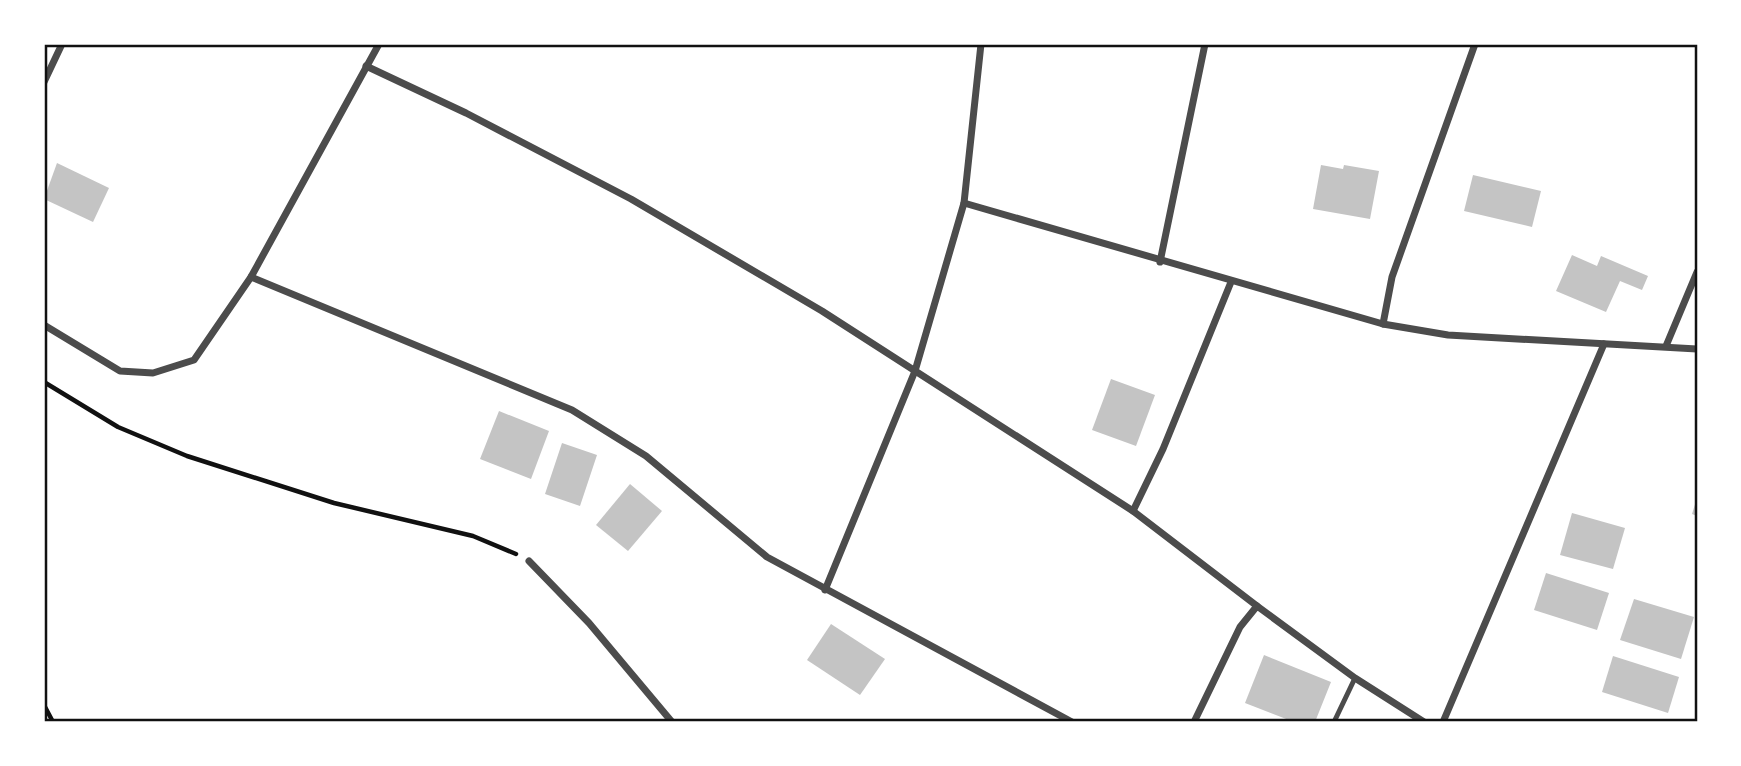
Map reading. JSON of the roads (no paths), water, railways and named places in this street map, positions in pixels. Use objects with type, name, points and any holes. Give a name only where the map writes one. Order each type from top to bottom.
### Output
[{"type":"street","points":[[44,82],[62,44]]},
{"type":"street","points":[[44,325],[120,371],[137,374],[170,370],[194,360],[251,277],[379,44]]},
{"type":"street","points":[[825,590],[915,371],[964,203],[981,44]]},
{"type":"street","points":[[1160,262],[1205,44]]},
{"type":"street","points":[[1383,324],[1392,277],[1475,44]]},
{"type":"street","points":[[366,66],[466,113],[631,199],[822,311],[1133,511],[1355,678],[1424,722]]},
{"type":"street","points":[[964,203],[1160,262],[1383,324],[1448,335],[1697,349]]},
{"type":"street","points":[[1666,346],[1697,272]]},
{"type":"street","points":[[251,277],[572,410],[646,456],[767,557],[1072,722]]},
{"type":"street","points":[[1133,511],[1163,449],[1231,282]]},
{"type":"street","points":[[1443,722],[1604,344]]},
{"type":"street","points":[[529,561],[589,623],[672,722]]},
{"type":"street","points":[[1194,722],[1240,627],[1256,606]]},
{"type":"lane","points":[[1334,722],[1355,678]]}]
